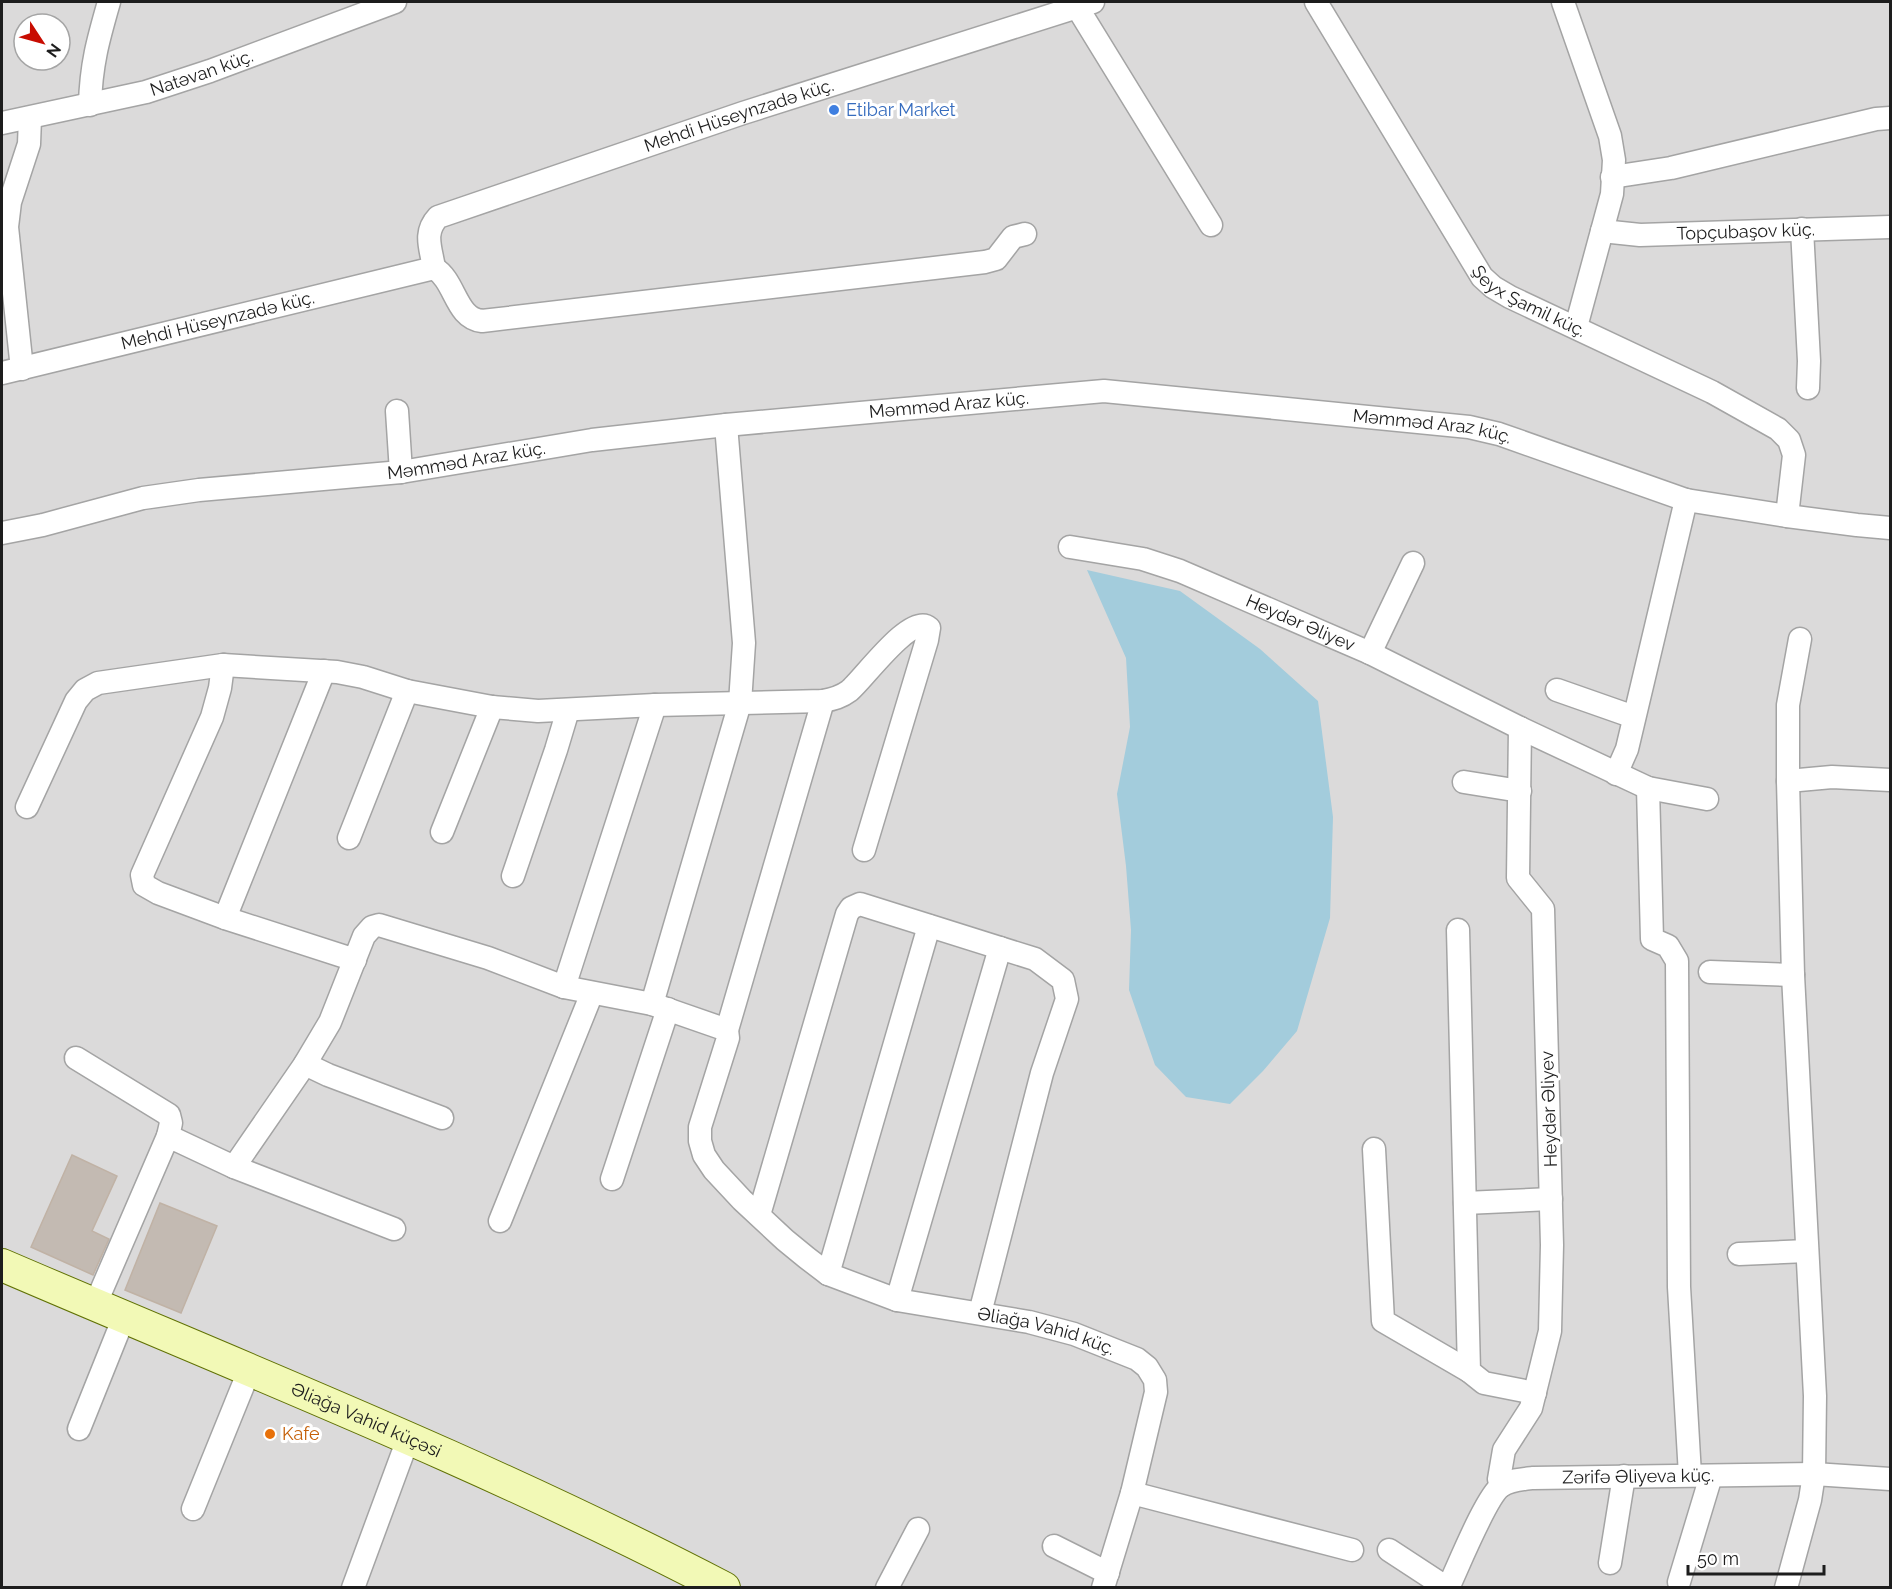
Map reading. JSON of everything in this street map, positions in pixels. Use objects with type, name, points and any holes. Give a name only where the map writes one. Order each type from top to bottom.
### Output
[{"type":"main road","name":"Əliağa Vahid küçəsi","points":[[2,1265],[585,1517],[724,1587]]},
{"type":"street","points":[[90,105],[90,76],[95,49],[109,2]]},
{"type":"street","name":"Natəvan küç.","points":[[2,123],[146,92],[210,71],[395,2]]},
{"type":"street","name":"Şeyx Şamil küç.","points":[[1316,2],[1482,277],[1510,297],[1712,392],[1778,429],[1789,440],[1794,455],[1787,516]]},
{"type":"street","points":[[1563,2],[1610,136],[1614,160],[1612,194],[1576,327]]},
{"type":"street","points":[[1085,4],[1211,225]]},
{"type":"street","name":"Mehdi Hüseynzadə küç.","points":[[12,371],[434,268],[428,235],[430,225],[438,217],[743,113],[1085,4]]},
{"type":"street","points":[[12,371],[7,227],[10,202],[29,144],[30,118]]},
{"type":"street","points":[[1612,177],[1671,168],[1876,119],[1890,118]]},
{"type":"street","name":"Topçubaşov küç.","points":[[1602,231],[1640,235],[1890,227]]},
{"type":"street","points":[[1802,229],[1809,361],[1808,388]]},
{"type":"street","points":[[434,268],[442,272],[449,281],[467,315],[474,320],[483,321],[985,262],[996,259],[1013,237],[1025,234]]},
{"type":"street","name":"Məmməd Araz küç.","points":[[2,534],[143,498],[199,490],[401,472],[592,440],[726,425],[1104,392],[1469,427],[1499,434],[1686,500],[1787,516],[1890,528]]},
{"type":"street","points":[[397,411],[401,472]]},
{"type":"street","points":[[612,1179],[740,703],[744,643],[726,425]]},
{"type":"street","points":[[1616,774],[1627,749],[1686,500]]},
{"type":"street","name":"Heydər Əliyev","points":[[1070,547],[1143,559],[1180,571],[1370,653],[1520,728],[1648,788],[1707,799]]},
{"type":"street","points":[[1370,653],[1413,563]]},
{"type":"street","points":[[27,807],[76,701],[85,690],[98,682],[223,665],[324,671],[363,677],[407,691],[492,707],[538,711],[823,700],[840,698],[852,689],[894,642],[923,624],[929,628],[927,640],[864,850]]},
{"type":"street","points":[[1786,1587],[1810,1500],[1814,1474],[1815,1396],[1793,975],[1788,781],[1788,705],[1800,639]]},
{"type":"street","points":[[223,665],[220,688],[212,717],[142,875],[144,885],[158,893],[225,918],[355,960]]},
{"type":"street","points":[[225,918],[324,671]]},
{"type":"street","points":[[1557,690],[1634,717]]},
{"type":"street","points":[[349,838],[407,691]]},
{"type":"street","name":"Əliağa Vahid küç.","points":[[823,700],[727,1030],[728,1038],[700,1127],[700,1140],[704,1155],[714,1170],[742,1200],[828,1274],[897,1299],[1029,1322],[1074,1334],[1137,1359],[1147,1367],[1155,1380],[1156,1392],[1132,1493],[1105,1580]]},
{"type":"street","points":[[564,987],[655,705]]},
{"type":"street","points":[[442,832],[492,707]]},
{"type":"street","points":[[513,876],[568,710]]},
{"type":"street","name":"Heydər Əliyev","points":[[1501,1486],[1499,1479],[1504,1450],[1531,1408],[1550,1331],[1552,1245],[1543,909],[1518,878],[1520,728]]},
{"type":"street","points":[[1788,781],[1832,777],[1890,780]]},
{"type":"street","points":[[1464,783],[1520,791]]},
{"type":"street","points":[[1648,788],[1652,939],[1668,946],[1677,961],[1679,1287],[1700,1476],[1679,1582]]},
{"type":"street","points":[[759,1215],[847,914],[851,908],[860,904],[1035,959],[1063,980],[1067,999],[1042,1073],[980,1313]]},
{"type":"street","points":[[234,1167],[305,1064],[330,1022],[364,936],[372,927],[379,925],[488,958],[564,987],[660,1006],[727,1030]]},
{"type":"street","points":[[828,1274],[929,926]]},
{"type":"street","points":[[1458,930],[1469,1371]]},
{"type":"street","points":[[897,1299],[1000,948]]},
{"type":"street","points":[[1710,972],[1793,975]]},
{"type":"street","points":[[500,1221],[592,993]]},
{"type":"street","points":[[76,1058],[169,1115],[171,1123],[168,1136],[95,1305]]},
{"type":"street","points":[[305,1064],[442,1118]]},
{"type":"street","points":[[168,1136],[234,1167],[394,1229]]},
{"type":"street","points":[[1374,1149],[1383,1320],[1469,1371],[1484,1383],[1535,1393]]},
{"type":"street","points":[[1465,1203],[1551,1199]]},
{"type":"street","points":[[1739,1254],[1807,1251]]},
{"type":"street","points":[[79,1429],[123,1317]]},
{"type":"street","points":[[193,1509],[249,1371]]},
{"type":"street","points":[[353,1587],[408,1439]]},
{"type":"street","name":"Zərifə Əliyeva küç.","points":[[1501,1486],[1516,1480],[1533,1478],[1624,1476],[1814,1474],[1890,1479]]},
{"type":"street","points":[[1610,1563],[1624,1476]]},
{"type":"street","points":[[1389,1550],[1448,1587],[1487,1504],[1501,1486]]},
{"type":"street","points":[[1132,1493],[1352,1550]]},
{"type":"street","points":[[886,1587],[918,1529]]},
{"type":"street","points":[[1054,1546],[1105,1580]]},
{"type":"shaded area","points":[[2,2],[1890,2],[1890,1587],[2,1587]]},
{"type":"water","points":[[1087,570],[1180,591],[1260,649],[1318,701],[1333,817],[1330,918],[1297,1031],[1263,1071],[1230,1104],[1186,1097],[1155,1065],[1129,990],[1131,930],[1117,794],[1130,727],[1126,658]]},
{"type":"building","points":[[72,1155],[117,1176],[92,1231],[109,1239],[93,1275],[31,1247]]},
{"type":"building","points":[[160,1203],[217,1226],[181,1313],[125,1290]]},
{"type":"place","name":"Etibar Market","points":[[834,110]]},
{"type":"place","name":"Kafe","points":[[270,1434]]}]
